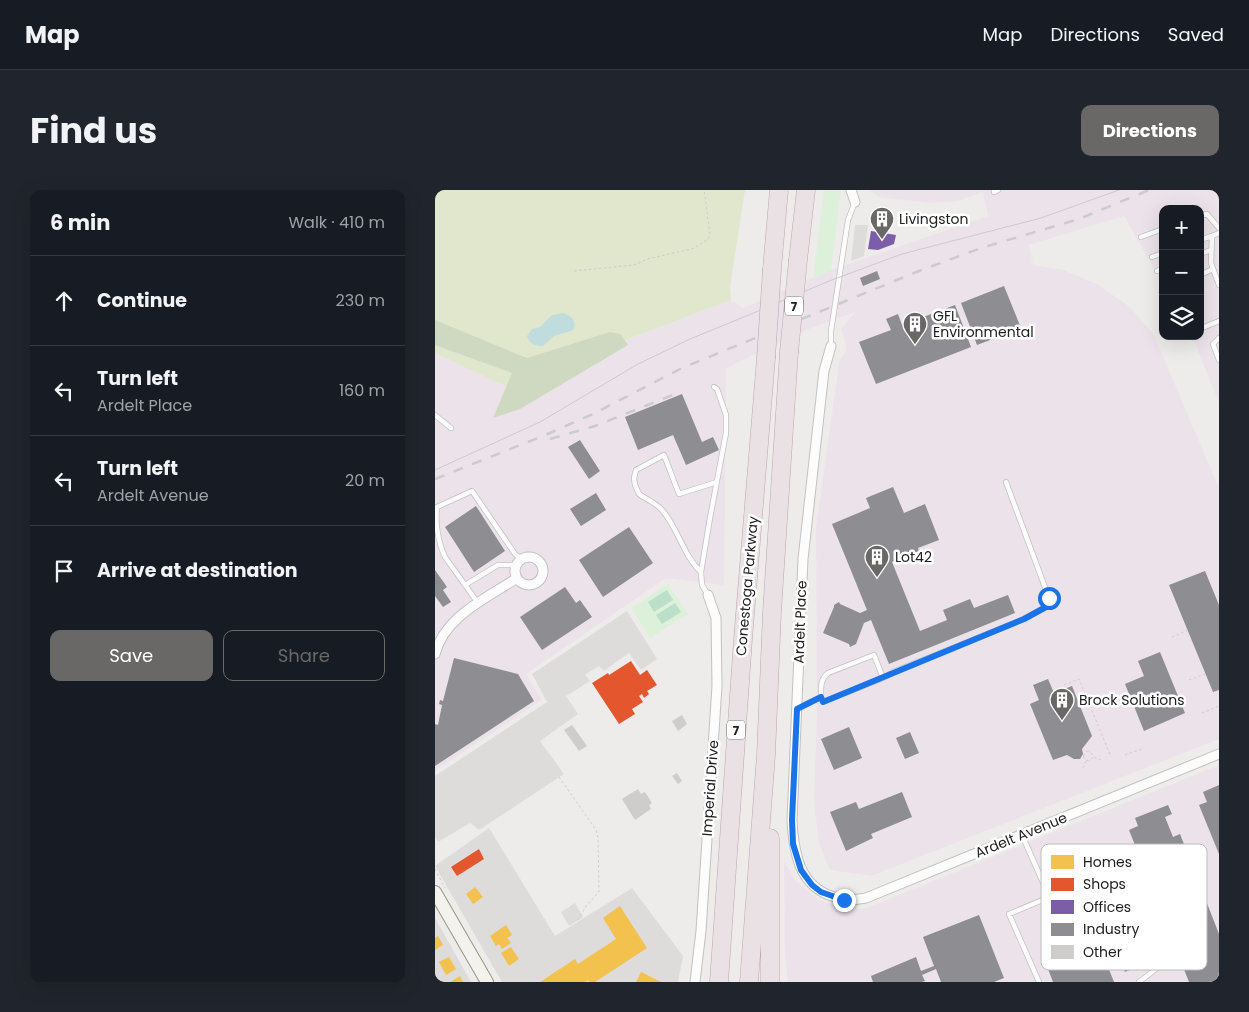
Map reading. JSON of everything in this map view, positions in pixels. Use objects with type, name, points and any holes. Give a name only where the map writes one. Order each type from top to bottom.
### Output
[{"type":"highway","name":"Conestoga Parkway","points":[[719,982],[743,639],[779,190]]},
{"type":"highway","name":"Conestoga Parkway","points":[[749,982],[766,756],[772,612],[789,352],[806,190]]},
{"type":"highway","points":[[766,756],[771,774],[770,982]]},
{"type":"main road","points":[[435,892],[487,982]]},
{"type":"street","points":[[851,190],[855,202]]},
{"type":"street","name":"Ardelt Place","points":[[821,892],[812,885],[801,870],[793,844],[792,820],[803,559],[824,371],[831,346]]},
{"type":"street","points":[[530,557],[541,564],[542,573],[537,581],[529,584],[520,582],[515,574],[519,562],[530,557]]},
{"type":"street","points":[[435,654],[441,639],[449,627],[465,611],[517,578]]},
{"type":"street","name":"Imperial Drive","points":[[695,982],[701,931],[717,686],[716,618],[708,595]]},
{"type":"street","name":"Ardelt Avenue","points":[[821,892],[844,900],[866,898],[1219,754]]},
{"type":"lane","points":[[994,190],[994,192],[998,190]]},
{"type":"lane","points":[[831,346],[831,331],[848,220],[855,202]]},
{"type":"lane","points":[[1204,215],[1207,214],[1219,228]]},
{"type":"lane","points":[[1141,237],[1159,230]]},
{"type":"lane","points":[[1204,239],[1219,234]]},
{"type":"lane","points":[[1212,236],[1211,263],[1219,285]]},
{"type":"lane","points":[[1204,253],[1211,250]]},
{"type":"lane","points":[[1152,256],[1159,254]]},
{"type":"lane","points":[[1204,273],[1213,269]]},
{"type":"lane","points":[[1204,328],[1219,321]]},
{"type":"lane","points":[[1219,338],[1213,344],[1219,360]]},
{"type":"lane","points":[[708,595],[702,585],[701,572],[709,518],[726,433],[726,415],[717,389],[714,387]]},
{"type":"lane","points":[[435,415],[451,428]]},
{"type":"lane","points":[[701,572],[694,565],[677,533],[661,509],[639,494],[635,478],[636,470],[664,455],[679,494],[717,482]]},
{"type":"lane","points":[[883,678],[874,655],[828,673],[823,678],[821,684],[821,697],[823,702],[883,678],[893,672],[1024,619],[1046,607],[1049,598],[1006,482]]},
{"type":"lane","points":[[465,585],[498,565],[519,562],[472,491],[437,507],[435,526],[442,551],[465,585],[478,603]]},
{"type":"lane","points":[[797,709],[821,697]]},
{"type":"lane","points":[[1022,835],[1041,878]]},
{"type":"lane","points":[[1039,982],[1009,914],[1041,900]]},
{"type":"lane","points":[[1139,982],[1155,970]]},
{"type":"path","points":[[574,271],[634,265],[647,259],[695,248],[708,239],[710,234],[704,190]]},
{"type":"path","points":[[1172,637],[1188,630]]},
{"type":"path","points":[[1189,680],[1205,674]]},
{"type":"path","points":[[1064,685],[1079,679],[1111,757]]},
{"type":"path","points":[[1080,706],[1089,702]]},
{"type":"path","points":[[1202,713],[1219,706]]},
{"type":"path","points":[[1125,755],[1144,748]]},
{"type":"path","points":[[1083,768],[1086,760],[1083,754],[1086,752],[1091,752],[1093,757],[1101,760]]},
{"type":"path","points":[[1086,760],[1091,760],[1093,757]]},
{"type":"path","points":[[559,777],[596,830],[598,837],[599,892],[586,906],[577,922]]},
{"type":"shaded area","points":[[870,190],[1219,190],[1219,403],[1194,340],[1204,340],[1204,205],[1159,205],[1159,277],[1124,216],[1029,245],[1033,265],[1063,270],[1097,284],[1130,307],[1154,335],[1219,488],[1219,739],[871,876],[830,870],[819,844],[814,801],[817,714],[816,528],[839,363],[846,351],[841,329],[855,312],[811,328],[726,368],[724,585],[666,578],[526,674],[542,700],[435,771],[435,353],[506,386],[731,300],[743,308],[831,270],[988,216],[983,192],[958,201],[932,203],[878,197]]},
{"type":"shaded area","points":[[855,225],[868,225],[864,256],[851,261]]},
{"type":"shaded area","points":[[627,611],[657,659],[641,670],[629,653],[604,671],[599,666],[585,675],[590,681],[566,696],[578,714],[540,741],[564,774],[479,830],[470,823],[438,842],[435,837],[435,776],[547,702],[532,674]]},
{"type":"shaded area","points":[[1219,765],[1219,982],[788,982],[785,956],[784,861],[795,880],[818,899],[843,909],[864,909]]},
{"type":"shaded area","points":[[489,828],[555,936],[632,888],[683,956],[678,982],[502,982],[435,866]]},
{"type":"shaded area","points":[[575,903],[583,917],[569,926],[561,912]]},
{"type":"shaded area","points":[[435,918],[471,982],[435,982]]},
{"type":"green space","points":[[435,190],[745,190],[730,287],[731,300],[505,386],[435,353]]},
{"type":"green space","points":[[824,190],[841,190],[831,270],[813,279]]},
{"type":"green space","points":[[435,320],[527,358],[610,332],[620,334],[628,345],[520,409],[493,418],[512,373],[435,345]]},
{"type":"green space","points":[[668,584],[688,614],[650,638],[631,608]]},
{"type":"green space","points":[[667,590],[673,600],[654,612],[648,602]]},
{"type":"green space","points":[[675,603],[681,612],[662,624],[656,615]]},
{"type":"water","points":[[563,313],[572,318],[574,329],[554,336],[543,346],[531,343],[527,336],[532,329],[540,327],[552,315]]},
{"type":"building: Homes","points":[[475,887],[483,897],[473,904],[466,894]]},
{"type":"building: Homes","points":[[620,906],[647,948],[595,982],[588,980],[585,982],[540,982],[575,959],[578,964],[616,939],[603,918]]},
{"type":"building: Homes","points":[[506,925],[512,935],[507,938],[511,943],[502,949],[499,944],[496,946],[490,936]]},
{"type":"building: Homes","points":[[438,936],[443,945],[435,950],[435,938]]},
{"type":"building: Homes","points":[[511,947],[519,959],[509,966],[501,953]]},
{"type":"building: Homes","points":[[449,957],[456,969],[446,975],[439,962]]},
{"type":"building: Homes","points":[[641,972],[661,982],[636,982]]},
{"type":"building: Homes","points":[[460,976],[463,982],[450,982]]},
{"type":"building: Shops","points":[[631,661],[640,675],[647,670],[657,685],[647,691],[649,694],[644,698],[642,694],[639,696],[643,702],[632,709],[635,714],[619,724],[592,683]]},
{"type":"building: Shops","points":[[479,849],[484,859],[457,876],[451,867]]},
{"type":"building: Offices","name":"Livingston","points":[[871,231],[896,235],[894,244],[878,250],[868,249]]},
{"type":"building: Industry","points":[[877,271],[880,279],[863,286],[860,278]]},
{"type":"building: Industry","points":[[1004,286],[1021,328],[977,345],[961,303]]},
{"type":"building: Industry","name":"GFL Environmental","points":[[955,305],[971,347],[876,384],[859,342],[891,330],[886,319],[898,314],[902,325]]},
{"type":"building: Industry","points":[[682,394],[702,442],[713,437],[719,450],[686,465],[673,435],[638,450],[625,417]]},
{"type":"building: Industry","points":[[580,440],[600,471],[589,479],[568,447]]},
{"type":"building: Industry","name":"Lot42","points":[[893,487],[904,513],[925,504],[939,540],[918,548],[919,551],[892,562],[920,631],[947,620],[943,610],[970,599],[974,608],[1008,595],[1015,613],[889,664],[871,620],[864,623],[856,644],[850,647],[849,644],[823,633],[834,605],[839,602],[860,613],[867,610],[832,524],[870,508],[866,498]]},
{"type":"building: Industry","points":[[596,493],[606,510],[581,526],[570,509]]},
{"type":"building: Industry","points":[[476,506],[505,551],[474,572],[445,527]]},
{"type":"building: Industry","points":[[629,527],[653,563],[603,597],[579,560]]},
{"type":"building: Industry","points":[[435,570],[447,587],[443,590],[451,602],[443,607],[435,596]]},
{"type":"building: Industry","points":[[1205,571],[1219,605],[1219,690],[1213,692],[1169,585]]},
{"type":"building: Industry","points":[[565,587],[576,603],[580,600],[592,617],[542,650],[520,617]]},
{"type":"building: Industry","name":"Brock Solutions","points":[[1160,652],[1185,713],[1144,731],[1125,684],[1144,676],[1138,661]]},
{"type":"building: Industry","points":[[454,658],[518,674],[534,701],[435,766],[435,724],[438,725],[442,705],[439,704],[440,700],[443,701]]},
{"type":"building: Industry","name":"Brock Solutions","points":[[1048,679],[1054,693],[1072,686],[1092,736],[1082,749],[1083,754],[1080,759],[1074,759],[1067,755],[1053,760],[1030,704],[1039,700],[1033,685]]},
{"type":"building: Industry","points":[[849,727],[862,758],[834,770],[821,739]]},
{"type":"building: Industry","points":[[910,732],[919,753],[905,759],[896,738]]},
{"type":"building: Industry","points":[[1219,785],[1219,854],[1199,805],[1207,802],[1203,792]]},
{"type":"building: Industry","points":[[902,792],[912,817],[871,834],[873,838],[846,851],[830,812],[856,802],[859,809]]},
{"type":"building: Industry","points":[[1168,805],[1172,814],[1165,817],[1173,837],[1180,834],[1184,844],[1135,844],[1129,830],[1138,826],[1135,818]]},
{"type":"building: Industry","points":[[1207,903],[1219,934],[1219,982],[1189,982],[1184,970],[1207,970]]},
{"type":"building: Industry","points":[[979,915],[1004,978],[994,982],[941,982],[936,969],[922,975],[925,981],[922,982],[873,982],[871,976],[916,957],[921,971],[934,966],[923,937]]},
{"type":"building: Industry","points":[[1048,970],[1109,970],[1114,982],[1053,982]]},
{"type":"building: Other","points":[[682,715],[687,724],[678,731],[672,721]]},
{"type":"building: Other","points":[[572,725],[587,746],[579,751],[564,730]]},
{"type":"building: Other","points":[[677,773],[682,781],[678,784],[672,776]]},
{"type":"building: Other","points":[[638,789],[641,794],[645,792],[652,803],[649,805],[651,809],[635,820],[622,799]]},
{"type":"tram line","points":[[435,470],[540,422],[638,364],[690,339],[829,281],[902,254],[1041,218],[1119,190]]},
{"type":"railway","points":[[435,479],[591,415],[682,368],[919,271],[981,248],[1079,219],[1149,190]]},
{"type":"railway","points":[[550,439],[595,426],[680,392]]},
{"type":"place","name":"Livingston","points":[[882,240]]},
{"type":"place","name":"GFL Environmental","points":[[915,345]]},
{"type":"place","name":"Lot42","points":[[877,578]]},
{"type":"place","name":"Brock Solutions","points":[[1062,721]]},
{"type":"route","points":[[844,900],[821,892],[812,885],[801,870],[793,844],[792,820],[797,709],[821,697],[823,702],[1024,619],[1046,607],[1049,598]]}]
